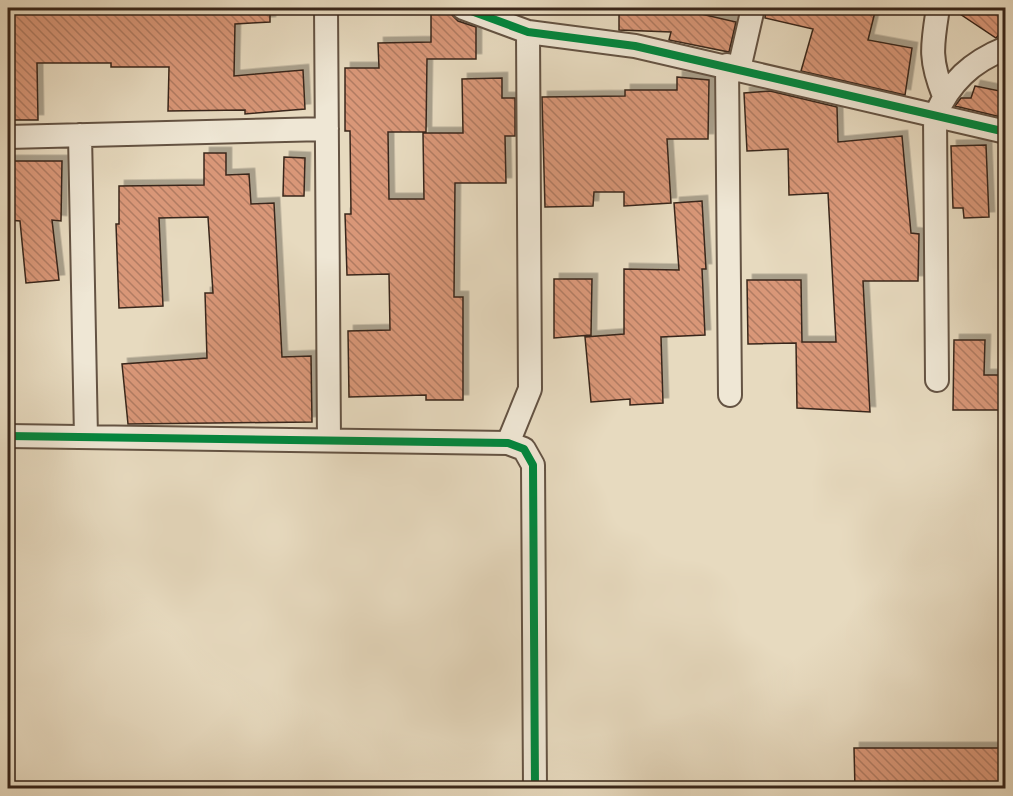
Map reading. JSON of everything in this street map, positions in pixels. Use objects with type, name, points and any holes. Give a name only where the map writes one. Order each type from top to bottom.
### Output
[{"type":"street","points":[[326,8],[329,440]]},
{"type":"street","points":[[464,8],[528,32],[635,46],[940,106],[1005,132]]},
{"type":"street","points":[[730,395],[733,67],[753,8]]},
{"type":"street","points":[[937,380],[940,106],[932,68],[932,49],[938,8]]},
{"type":"street","points":[[508,443],[530,389],[528,32]]},
{"type":"street","points":[[940,106],[958,77],[983,57],[1005,48]]},
{"type":"street","points":[[8,137],[327,129]]},
{"type":"street","points":[[80,135],[86,437]]},
{"type":"street","points":[[8,436],[508,443],[524,449],[533,465],[535,789]]},
{"type":"building","points":[[8,8],[270,8],[270,22],[235,24],[234,76],[303,70],[305,109],[245,114],[245,110],[168,111],[169,67],[111,67],[111,63],[37,63],[38,120],[11,120],[11,28],[8,28]]},
{"type":"building","points":[[619,8],[675,8],[736,22],[729,52],[669,40],[671,32],[619,30]]},
{"type":"building","points":[[766,8],[876,8],[868,40],[912,48],[905,95],[801,71],[813,29],[765,18]]},
{"type":"building","points":[[951,8],[994,8],[1005,15],[1005,28],[996,38]]},
{"type":"building","points":[[431,14],[451,14],[458,21],[476,27],[476,59],[427,59],[426,132],[388,132],[389,199],[424,199],[423,133],[463,133],[462,79],[502,78],[502,98],[515,98],[515,136],[505,136],[506,183],[455,183],[454,297],[463,297],[463,400],[426,400],[426,395],[349,397],[348,331],[390,330],[389,274],[347,275],[345,214],[351,214],[350,131],[345,131],[345,68],[379,68],[378,43],[431,42]]},
{"type":"building","points":[[677,77],[709,80],[708,139],[667,139],[671,203],[624,206],[624,192],[594,192],[593,206],[545,207],[542,97],[625,96],[625,90],[677,90]]},
{"type":"building","points":[[975,86],[1005,92],[1005,118],[955,106],[961,98],[971,98]]},
{"type":"building","points":[[770,91],[837,107],[838,142],[902,136],[911,233],[919,234],[918,281],[863,281],[870,412],[797,408],[796,343],[748,344],[747,280],[801,280],[802,342],[836,342],[828,193],[789,195],[788,149],[747,151],[744,93]]},
{"type":"building","points":[[986,145],[989,217],[964,218],[963,208],[953,208],[951,146]]},
{"type":"building","points":[[204,153],[226,153],[226,175],[249,174],[251,204],[274,203],[282,357],[311,356],[312,422],[128,424],[122,364],[207,358],[205,293],[213,293],[208,217],[159,218],[163,306],[119,308],[116,224],[119,224],[119,186],[204,185]]},
{"type":"building","points":[[284,157],[305,158],[304,196],[283,196]]},
{"type":"building","points":[[8,161],[62,161],[61,221],[52,220],[59,280],[26,283],[20,221],[8,220]]},
{"type":"building","points":[[702,201],[706,269],[702,269],[705,335],[661,337],[663,403],[630,405],[630,399],[591,402],[585,337],[624,334],[624,269],[679,270],[674,203]]},
{"type":"building","points":[[554,279],[592,279],[591,335],[554,338]]},
{"type":"building","points":[[954,340],[985,340],[984,375],[1005,375],[1005,410],[953,410]]},
{"type":"building","points":[[854,748],[1005,748],[1005,789],[855,789]]},
{"type":"cycle path","points":[[463,8],[528,32],[635,46],[1006,132]]},
{"type":"cycle path","points":[[8,436],[508,443],[524,449],[533,465],[535,788]]}]
